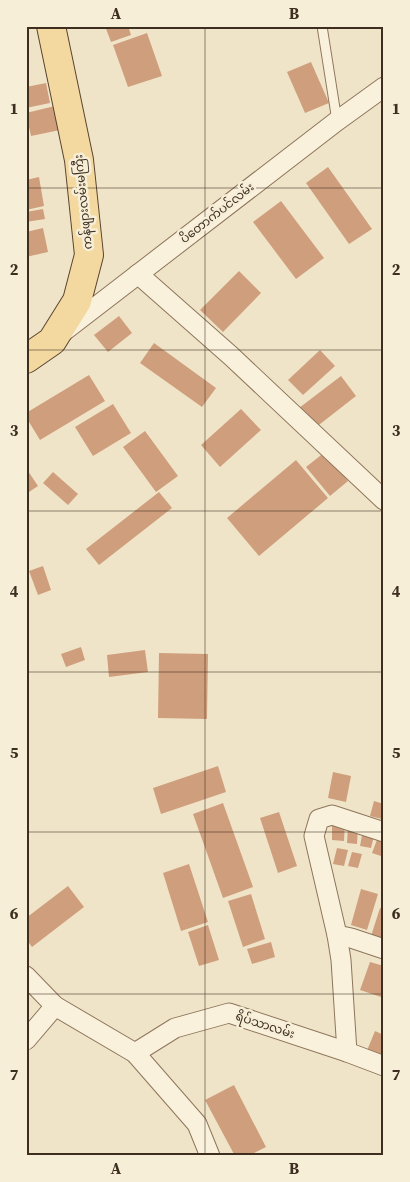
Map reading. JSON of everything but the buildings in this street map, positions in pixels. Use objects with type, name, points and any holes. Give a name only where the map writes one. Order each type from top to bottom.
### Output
[{"type":"main road","name":"ကန်ဖျားလမ်းမကြီး","points":[[26,359],[52,341],[77,301],[88,255],[79,160],[51,26]]},
{"type":"street","name":"ပိတောက်ပင်လမ်း","points":[[52,341],[337,121],[384,87]]},
{"type":"street","points":[[138,274],[231,356],[384,500]]},
{"type":"street","points":[[346,1052],[341,960],[314,836],[319,819],[332,815],[384,832]]},
{"type":"street","points":[[337,935],[384,949]]},
{"type":"street","points":[[26,976],[55,1006],[135,1053],[197,1124],[210,1156]]},
{"type":"street","points":[[26,1040],[55,1006]]},
{"type":"street","name":"ရိပ်သာလမ်း","points":[[135,1053],[175,1028],[229,1013],[384,1066]]},
{"type":"lane","points":[[322,26],[337,121]]}]
